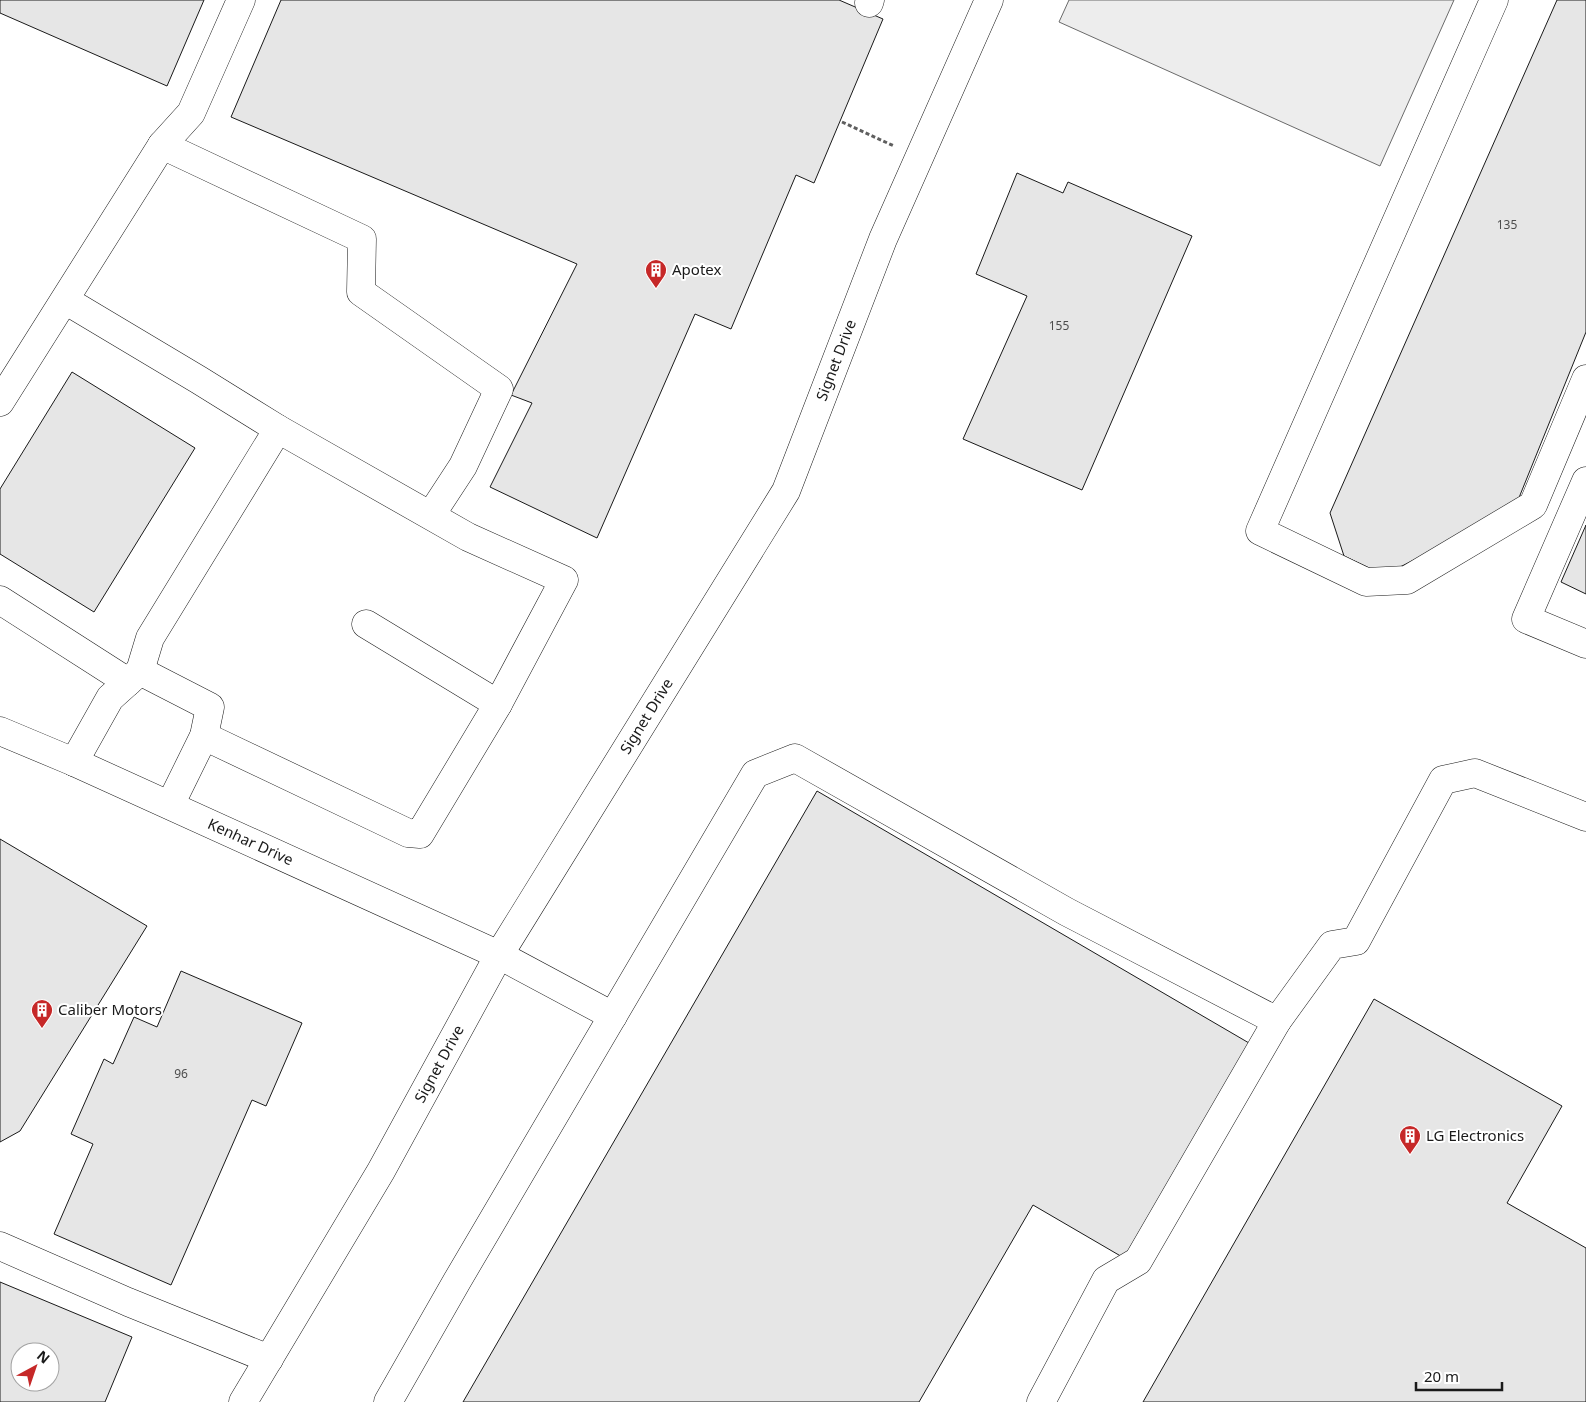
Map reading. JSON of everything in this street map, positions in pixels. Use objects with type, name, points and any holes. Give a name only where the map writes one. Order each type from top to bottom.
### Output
[{"type":"street","points":[[0,402],[162,145],[191,113],[241,0]]},
{"type":"street","name":"Signet Drive","points":[[242,1402],[381,1171],[499,955],[786,491],[883,239],[989,0]]},
{"type":"street","points":[[1494,0],[1260,531],[1366,582],[1407,580],[1533,505],[1586,379]]},
{"type":"street","points":[[162,145],[362,239],[361,292],[499,389],[464,466],[431,515]]},
{"type":"street","points":[[65,300],[278,429],[468,536],[564,580],[498,704],[420,834],[408,833],[204,736]]},
{"type":"street","points":[[74,762],[110,698],[134,676],[150,638],[278,429]]},
{"type":"street","points":[[1586,481],[1526,619],[1586,644]]},
{"type":"street","points":[[0,600],[134,676],[210,707],[204,736],[170,805]]},
{"type":"street","points":[[366,624],[498,704]]},
{"type":"street","name":"Kenhar Drive","points":[[0,732],[74,762],[499,955],[613,1016]]},
{"type":"street","points":[[388,1402],[755,774],[795,758],[1067,912],[1277,1021]]},
{"type":"street","points":[[1041,1402],[1106,1280],[1138,1261],[1277,1021],[1332,945],[1356,942],[1443,780],[1475,773],[1586,817]]},
{"type":"street","points":[[0,1246],[128,1302],[269,1359]]},
{"type":"path","points":[[842,122],[919,157]]},
{"type":"shaded area","points":[[1069,0],[1454,0],[1380,166],[1059,22]]},
{"type":"building","points":[[0,0],[204,0],[167,86],[0,13]]},
{"type":"building","name":"Apotex","points":[[281,0],[839,0],[883,19],[814,183],[796,175],[731,329],[695,314],[597,538],[490,487],[532,403],[511,395],[577,264],[231,117]]},
{"type":"building","points":[[1557,0],[1586,0],[1586,332],[1514,510],[1384,575],[1344,556],[1330,513]]},
{"type":"building","points":[[1017,173],[1063,193],[1068,182],[1192,236],[1082,490],[963,439],[1027,296],[976,274]]},
{"type":"building","points":[[72,372],[195,448],[94,612],[0,554],[0,489]]},
{"type":"building","points":[[1586,525],[1586,594],[1561,582]]},
{"type":"building","points":[[817,791],[1249,1043],[1124,1258],[1033,1205],[919,1402],[463,1402]]},
{"type":"building","name":"Caliber Motors","points":[[0,839],[147,926],[20,1131],[0,1142]]},
{"type":"building","points":[[181,971],[302,1023],[266,1106],[252,1100],[171,1285],[54,1234],[93,1144],[71,1134],[104,1059],[113,1064],[134,1017],[157,1027]]},
{"type":"building","name":"LG Electronics","points":[[1374,999],[1562,1106],[1507,1203],[1586,1248],[1586,1402],[1143,1402]]},
{"type":"building","points":[[0,1282],[132,1337],[105,1402],[0,1402]]},
{"type":"place","name":"Apotex","points":[[656,289]]},
{"type":"place","name":"Caliber Motors","points":[[42,1029]]},
{"type":"place","name":"LG Electronics","points":[[1410,1155]]}]
